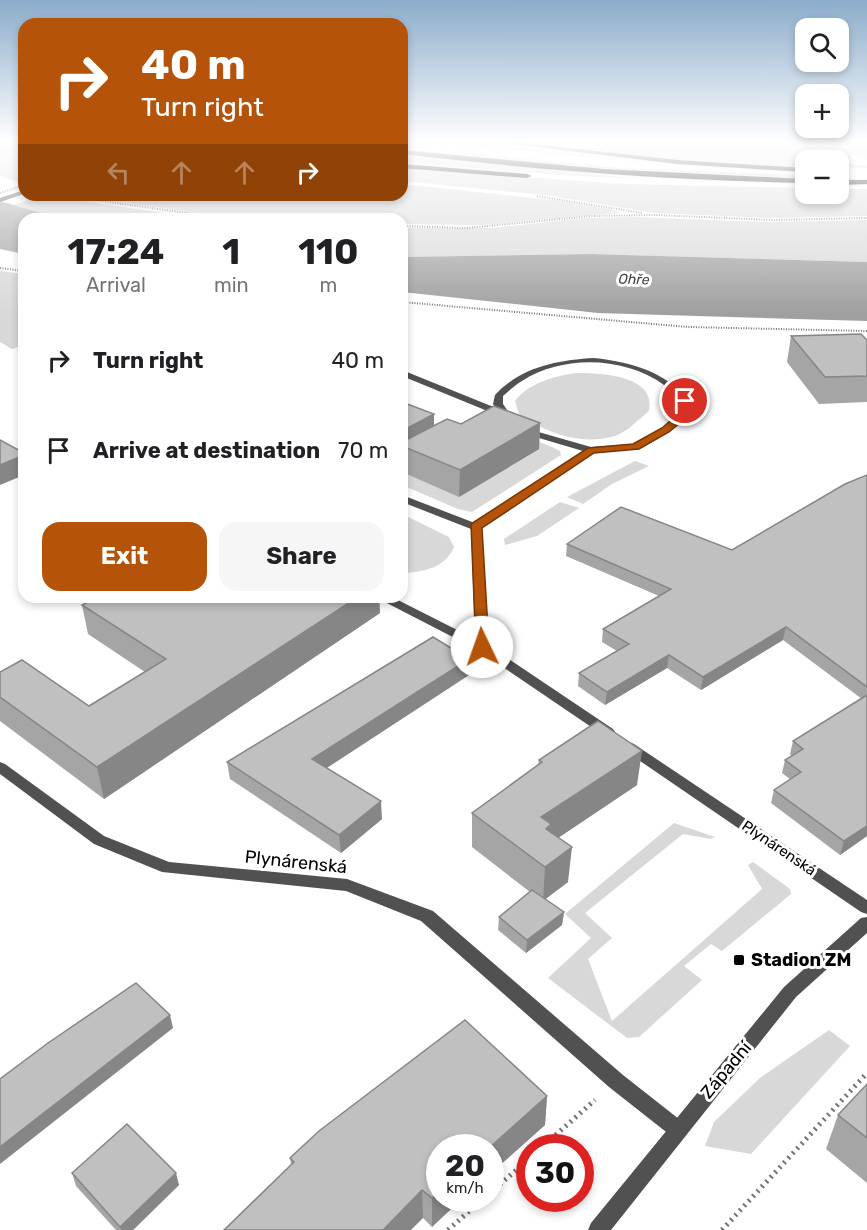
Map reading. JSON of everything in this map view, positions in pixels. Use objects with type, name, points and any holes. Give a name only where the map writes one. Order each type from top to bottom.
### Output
[{"type":"street","points":[[408,375],[500,412],[527,433],[591,450],[635,447],[666,430],[682,417],[685,401],[674,387],[657,375],[628,365],[571,362],[542,368],[508,385],[499,395],[500,412]]},
{"type":"street","points":[[487,416],[500,412]]},
{"type":"street","points":[[476,527],[591,450]]},
{"type":"street","points":[[408,500],[476,527]]},
{"type":"street","points":[[476,527],[482,647]]},
{"type":"street","name":"Plynárenská","points":[[395,603],[482,647],[867,908]]},
{"type":"street","name":"Plynárenská","points":[[0,767],[99,840],[167,868],[347,885],[427,916],[616,1082],[677,1129]]},
{"type":"street","name":"Západní","points":[[598,1230],[677,1129],[790,992],[867,923]]},
{"type":"path","points":[[101,201],[188,213]]},
{"type":"path","points":[[408,226],[466,228],[593,216],[645,215],[773,220],[867,218]]},
{"type":"path","points":[[0,268],[18,270]]},
{"type":"path","points":[[408,303],[688,327],[867,331]]},
{"type":"path","points":[[722,1230],[867,1073]]},
{"type":"path","points":[[557,1134],[616,1082]]},
{"type":"path","points":[[504,1180],[516,1170]]},
{"type":"path","points":[[448,1230],[468,1212]]},
{"type":"shaded area","points":[[557,200],[610,209],[620,213],[483,225],[408,224],[408,213],[198,213],[113,201]]},
{"type":"shaded area","points":[[577,200],[795,200],[795,204],[849,204],[849,200],[867,200],[867,216],[770,218],[655,213]]},
{"type":"shaded area","points":[[25,201],[84,201],[163,213],[40,213],[13,205]]},
{"type":"shaded area","points":[[637,217],[766,222],[867,220],[867,262],[591,254],[408,257],[408,228],[492,228],[585,218]]},
{"type":"shaded area","points":[[0,271],[18,273],[18,347],[12,349],[0,342]]},
{"type":"shaded area","points":[[577,373],[625,378],[636,383],[649,399],[649,411],[619,434],[602,439],[564,436],[541,427],[519,414],[515,401],[528,389],[552,378]]},
{"type":"shaded area","points":[[498,426],[552,447],[560,451],[561,455],[472,512],[458,509],[408,488],[408,468]]},
{"type":"shaded area","points":[[635,461],[649,466],[612,484],[583,504],[567,497]]},
{"type":"shaded area","points":[[560,502],[579,508],[537,536],[505,545],[504,539]]},
{"type":"shaded area","points":[[408,517],[449,537],[454,547],[445,560],[433,568],[408,572]]},
{"type":"shaded area","points":[[674,823],[715,837],[711,839],[683,834],[585,913],[612,938],[588,959],[612,1021],[762,889],[748,865],[753,862],[790,889],[791,894],[722,951],[711,944],[684,966],[702,980],[639,1037],[627,1038],[548,978],[591,938],[565,914]]},
{"type":"shaded area","points":[[829,1030],[850,1046],[751,1154],[705,1146],[714,1122],[760,1078]]},
{"type":"water","points":[[0,201],[41,213],[18,213],[18,253],[0,249]]},
{"type":"water","name":"Ohře","points":[[591,254],[867,262],[867,321],[598,313],[408,293],[408,257]]},
{"type":"building","points":[[861,334],[867,340],[867,376],[825,377],[791,336]]},
{"type":"building","points":[[408,404],[434,414],[408,428]]},
{"type":"building","points":[[494,406],[540,423],[460,470],[408,448],[408,439],[447,419],[461,424]]},
{"type":"building","points":[[0,440],[18,450],[18,458],[0,465]]},
{"type":"building","points":[[867,475],[867,687],[786,627],[703,677],[669,655],[607,692],[579,673],[629,644],[603,629],[671,589],[567,544],[621,507],[732,550],[845,484]]},
{"type":"building","points":[[86,603],[349,603],[97,767],[0,697],[0,672],[22,660],[89,706],[166,659],[82,605]]},
{"type":"building","points":[[433,637],[469,659],[312,759],[381,801],[339,835],[227,762]]},
{"type":"building","points":[[867,695],[867,826],[844,841],[774,790],[801,772],[785,760],[803,749],[793,741]]},
{"type":"building","points":[[598,721],[642,751],[541,817],[551,824],[546,829],[572,847],[545,867],[472,813],[542,762],[539,760]]},
{"type":"building","points":[[532,890],[564,912],[527,940],[499,917]]},
{"type":"building","points":[[136,983],[170,1015],[0,1147],[0,1079]]},
{"type":"building","points":[[465,1020],[547,1096],[504,1135],[426,1134],[426,1193],[422,1190],[383,1230],[224,1230],[294,1162],[290,1158],[319,1131]]},
{"type":"building","points":[[867,1084],[867,1138],[838,1115]]},
{"type":"building","points":[[127,1124],[176,1173],[120,1227],[72,1173]]},
{"type":"place","name":"Stadion ZM","points":[[739,960]]},
{"type":"route","points":[[482,647],[476,527],[591,450],[635,447],[666,430],[682,417],[685,401]]}]
